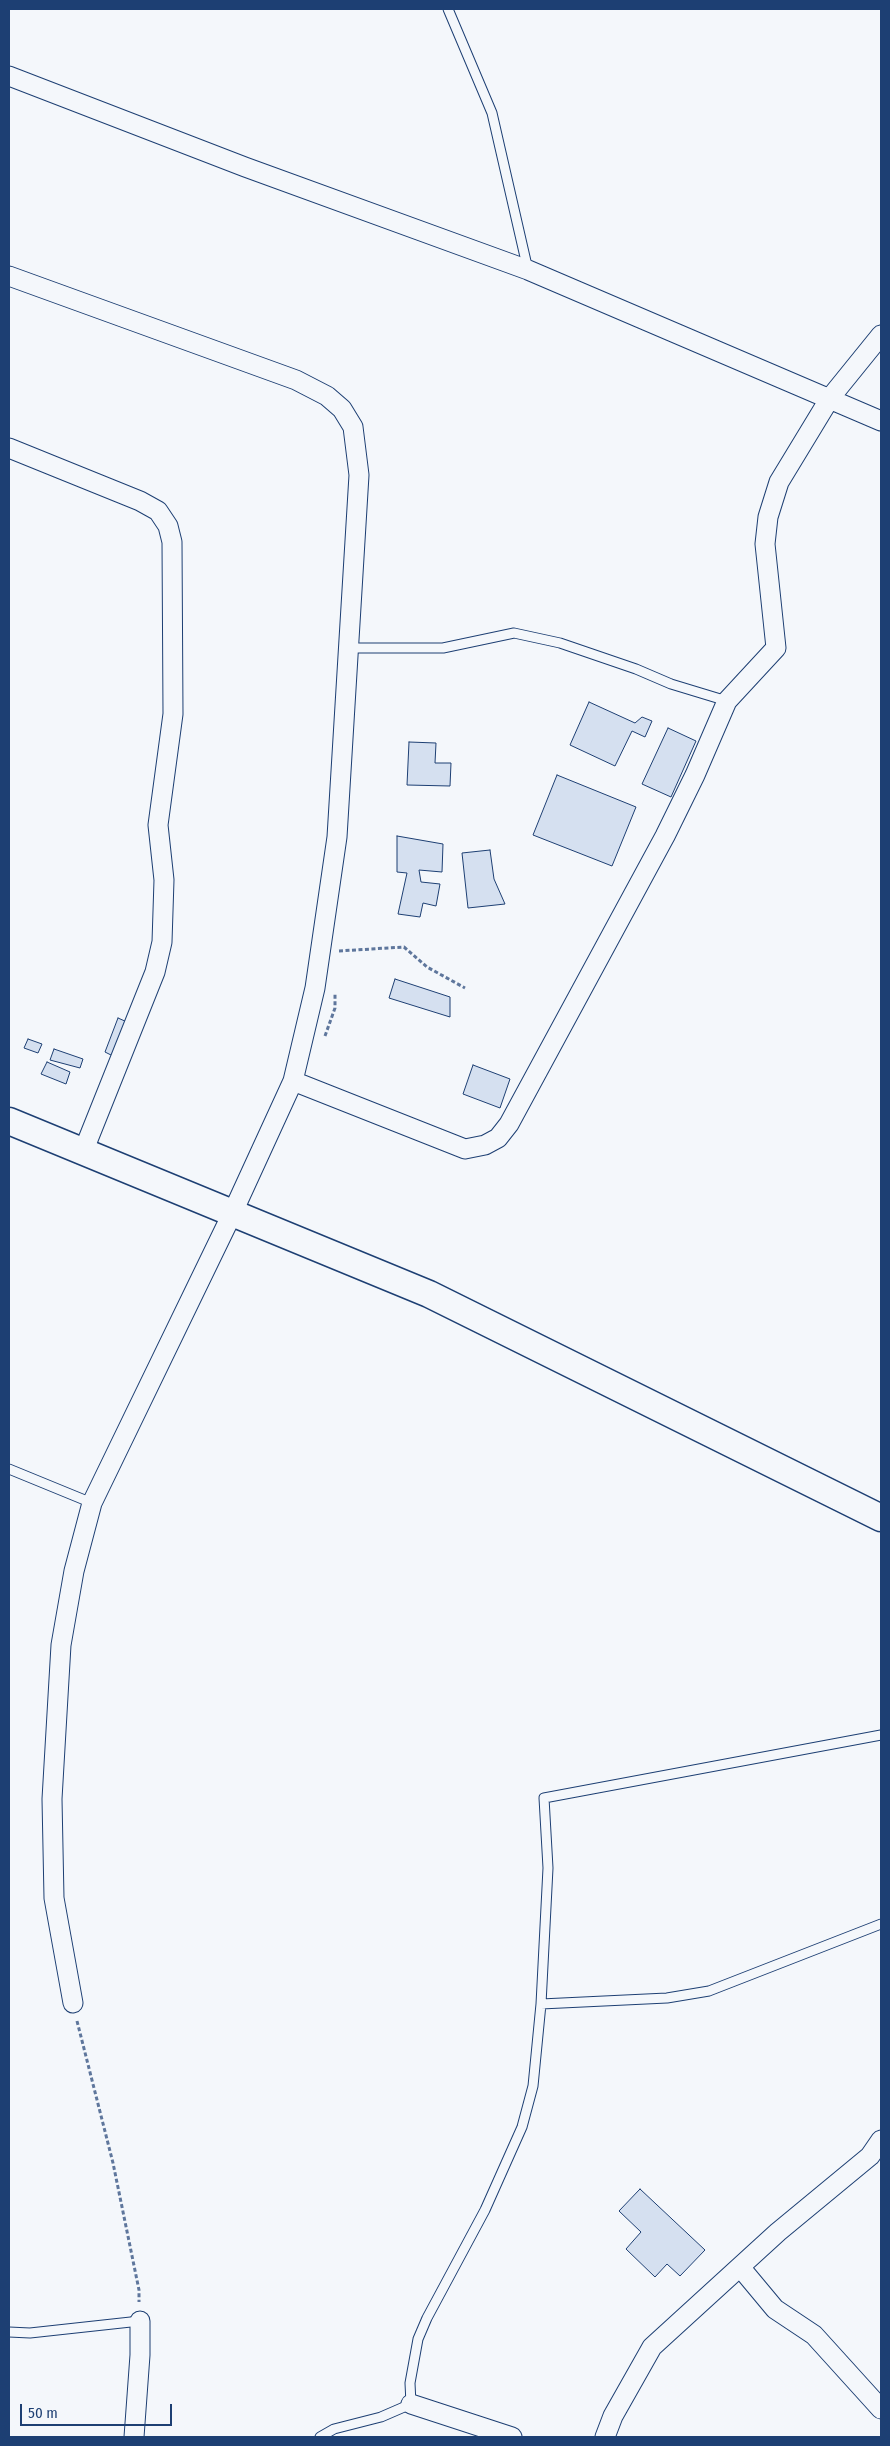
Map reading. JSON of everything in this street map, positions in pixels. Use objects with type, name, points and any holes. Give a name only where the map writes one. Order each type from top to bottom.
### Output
[{"type":"main road","points":[[9,1121],[429,1294],[881,1518]]},
{"type":"street","points":[[9,76],[245,167],[528,270],[881,421]]},
{"type":"street","points":[[9,276],[296,380],[327,396],[342,409],[353,427],[359,475],[337,837],[315,988],[292,1080],[232,1214],[92,1503],[74,1571],[62,1646],[52,1799],[54,1898],[73,2003]]},
{"type":"street","points":[[292,1080],[465,1149],[498,1138],[509,1124],[665,836],[695,775],[727,700],[776,648],[765,544],[768,517],[779,482],[830,398],[881,335]]},
{"type":"street","points":[[9,448],[140,501],[158,512],[168,526],[172,542],[173,714],[158,826],[164,880],[162,942],[155,972],[83,1152]]},
{"type":"street","points":[[605,2437],[613,2416],[652,2348],[740,2267],[870,2156],[881,2140]]},
{"type":"street","points":[[740,2267],[775,2309],[814,2335],[881,2409]]},
{"type":"street","points":[[134,2437],[140,2354],[140,2321]]},
{"type":"street","points":[[411,2404],[512,2437]]},
{"type":"lane","points":[[448,9],[492,113],[528,270]]},
{"type":"lane","points":[[348,648],[443,648],[514,633],[568,646],[636,669],[671,684],[727,700]]},
{"type":"lane","points":[[9,1469],[92,1503]]},
{"type":"lane","points":[[320,2437],[334,2429],[381,2417],[411,2404],[410,2383],[418,2339],[427,2318],[485,2210],[522,2127],[533,2086],[541,2004],[548,1868],[544,1798],[881,1735]]},
{"type":"lane","points":[[541,2004],[667,1998],[709,1991],[881,1924]]},
{"type":"lane","points":[[9,2332],[30,2333],[140,2321]]},
{"type":"path","points":[[336,951],[404,947],[427,967],[465,988]]},
{"type":"path","points":[[323,1043],[335,1008],[335,989]]},
{"type":"path","points":[[73,2003],[115,2172],[139,2290],[140,2321]]},
{"type":"building","points":[[589,702],[635,723],[642,717],[652,721],[645,737],[632,731],[615,766],[570,745]]},
{"type":"building","points":[[668,728],[696,741],[671,797],[642,784]]},
{"type":"building","points":[[409,742],[436,743],[435,763],[451,763],[450,786],[407,785]]},
{"type":"building","points":[[557,775],[636,807],[612,866],[533,835]]},
{"type":"building","points":[[397,836],[443,844],[442,872],[419,870],[421,882],[440,884],[436,906],[423,903],[420,917],[398,914],[407,873],[397,872]]},
{"type":"building","points":[[490,850],[494,879],[505,904],[468,908],[462,853]]},
{"type":"building","points":[[395,979],[450,997],[450,1017],[389,998]]},
{"type":"building","points":[[118,1018],[127,1022],[113,1056],[105,1052]]},
{"type":"building","points":[[28,1039],[42,1044],[38,1053],[24,1048]]},
{"type":"building","points":[[54,1049],[83,1059],[80,1068],[50,1060]]},
{"type":"building","points":[[47,1062],[70,1072],[66,1084],[41,1074]]},
{"type":"building","points":[[473,1065],[510,1079],[500,1108],[463,1094]]},
{"type":"building","points":[[640,2189],[705,2250],[680,2276],[667,2264],[655,2277],[626,2249],[641,2232],[619,2211]]}]
